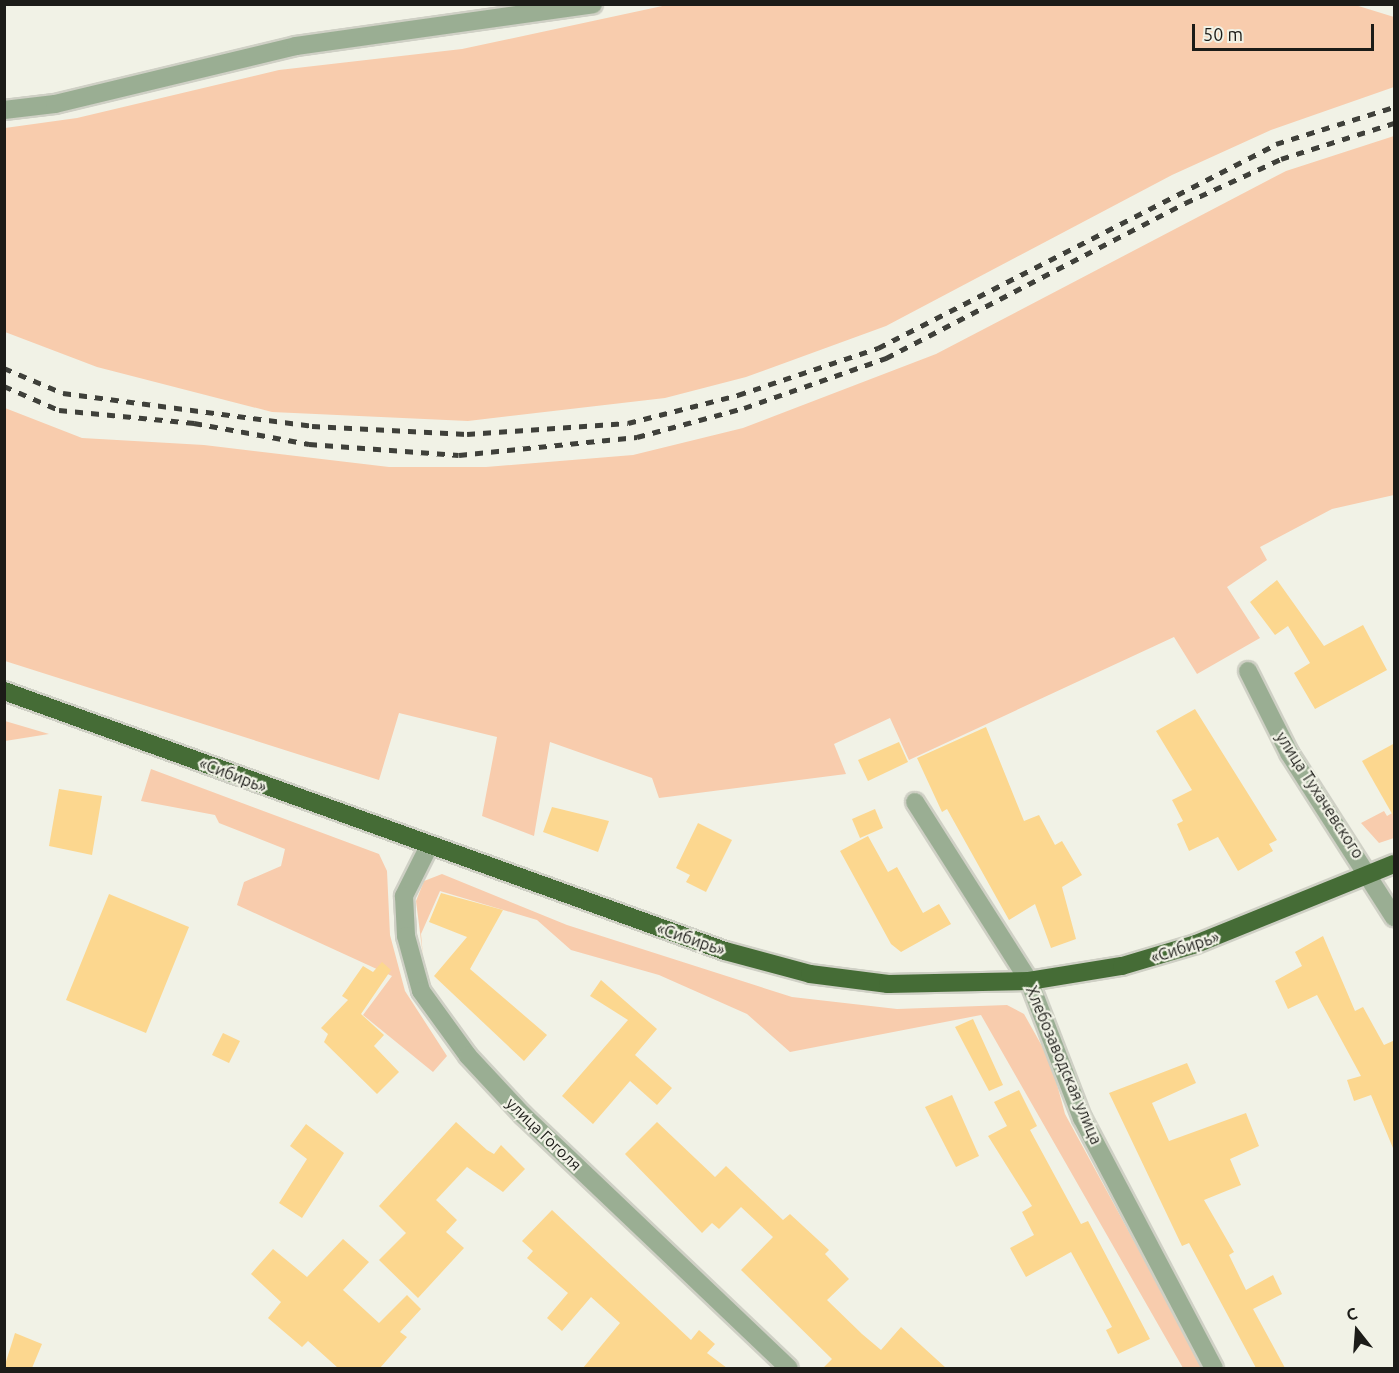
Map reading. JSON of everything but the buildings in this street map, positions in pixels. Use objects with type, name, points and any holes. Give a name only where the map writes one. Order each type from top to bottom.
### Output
[{"type":"highway","name":"«Сибирь»","points":[[4,691],[428,848],[724,951],[810,974],[888,984],[1029,981],[1122,966],[1196,945],[1395,864]]},
{"type":"street","points":[[4,110],[55,104],[296,46],[593,4]]},
{"type":"street","name":"улица Тухачевского","points":[[1248,671],[1289,753],[1370,874],[1395,917]]},
{"type":"street","name":"Хлебозаводская улица","points":[[915,802],[1029,981],[1082,1118],[1214,1368]]},
{"type":"street","name":"улица Гоголя","points":[[428,848],[404,896],[406,936],[421,991],[468,1056],[523,1115],[789,1368]]},
{"type":"shaded area","points":[[1352,4],[1394,17],[1394,87],[1271,130],[1172,175],[886,326],[746,377],[665,398],[468,421],[272,412],[97,367],[5,332],[5,128],[77,118],[279,70],[462,49],[667,5]]},
{"type":"shaded area","points":[[1394,136],[1394,495],[1332,509],[1260,547],[1267,560],[1227,587],[1260,638],[1197,674],[1174,637],[909,760],[890,718],[834,744],[846,774],[659,798],[652,778],[550,742],[534,836],[482,816],[497,737],[399,713],[379,780],[5,661],[5,408],[82,438],[204,445],[389,467],[486,467],[633,455],[743,428],[936,354],[1286,171]]},
{"type":"shaded area","points":[[5,721],[49,734],[5,741]]},
{"type":"shaded area","points":[[151,769],[379,854],[387,871],[390,935],[405,991],[447,1056],[433,1072],[363,1015],[392,976],[237,905],[244,882],[281,866],[285,849],[219,823],[215,815],[141,801]]},
{"type":"shaded area","points":[[1384,811],[1387,816],[1394,812],[1394,838],[1379,843],[1361,823]]},
{"type":"shaded area","points":[[442,874],[567,925],[792,997],[897,1009],[1007,1005],[1024,1014],[1051,1062],[1065,1114],[1203,1368],[1183,1368],[981,1015],[790,1052],[747,1014],[659,975],[571,950],[537,920],[440,891],[421,934],[423,956],[416,901],[424,881]]},
{"type":"railway","points":[[4,368],[63,393],[312,426],[467,434],[628,423],[738,395],[878,348],[1276,144],[1394,107]]},
{"type":"railway","points":[[4,386],[59,410],[194,423],[309,444],[459,455],[637,437],[744,408],[886,358],[1185,203],[1281,159],[1394,123]]}]
